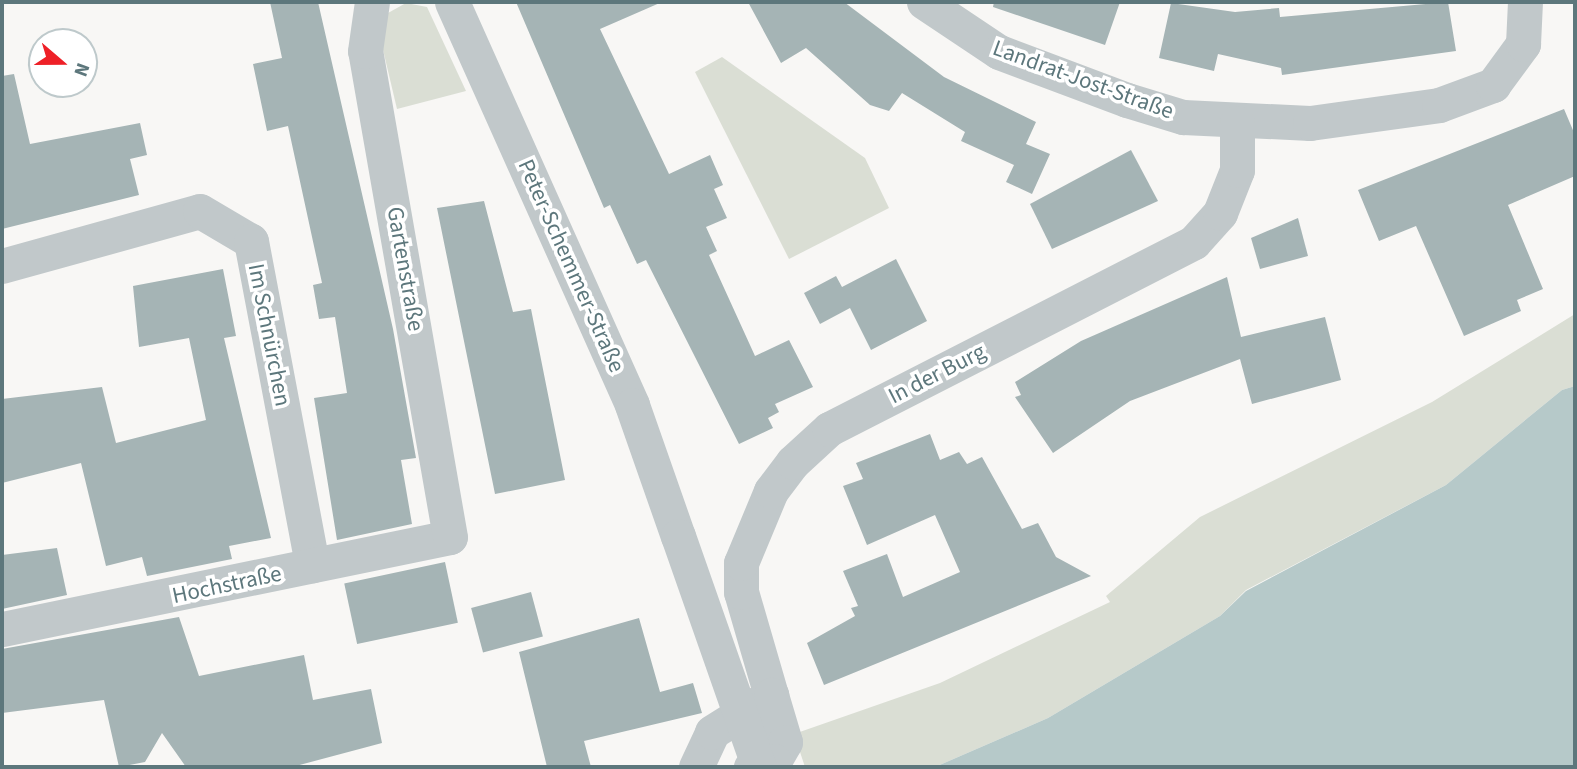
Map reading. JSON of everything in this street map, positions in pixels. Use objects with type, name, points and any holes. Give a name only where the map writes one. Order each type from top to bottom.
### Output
[{"type":"street","name":"Gartenstraße","points":[[372,2],[365,51],[450,537]]},
{"type":"street","name":"Peter-Schemmer-Straße","points":[[452,2],[632,405],[759,767]]},
{"type":"street","name":"Landrat-Jost-Straße","points":[[924,2],[999,52],[1068,79],[1183,117],[1237,123],[1310,124],[1439,105],[1493,85],[1523,44],[1525,2]]},
{"type":"street","name":"In der Burg","points":[[751,767],[774,761],[785,741],[741,592],[741,563],[771,491],[793,462],[829,429],[1194,242],[1220,213],[1237,170],[1237,123]]},
{"type":"street","name":"Im Schnürchen","points":[[2,266],[200,211],[251,242],[312,565]]},
{"type":"street","name":"Hochstraße","points":[[2,629],[450,537]]},
{"type":"street","points":[[696,767],[712,732],[771,695]]},
{"type":"shaded area","points":[[406,3],[427,7],[466,91],[397,109],[380,37],[388,13]]},
{"type":"shaded area","points":[[722,57],[865,158],[889,208],[789,259],[695,72]]},
{"type":"shaded area","points":[[1575,314],[1575,386],[1562,390],[1446,485],[1246,590],[1220,616],[1048,718],[935,767],[805,767],[794,734],[940,683],[1110,602],[1106,596],[1200,517],[1432,402]]},
{"type":"shaded area","points":[[1575,386],[1575,767],[935,767],[1048,718],[1220,616],[1246,591],[1446,485],[1562,390]]},
{"type":"building","points":[[270,2],[318,2],[393,329],[416,458],[401,460],[412,524],[337,540],[314,398],[347,393],[335,317],[319,319],[313,285],[322,283],[288,126],[267,131],[253,64],[282,58]]},
{"type":"building","points":[[516,2],[662,2],[600,29],[669,174],[710,155],[723,185],[714,189],[727,218],[706,227],[717,251],[709,255],[755,356],[789,340],[813,387],[775,404],[779,412],[768,418],[773,428],[739,444],[646,260],[637,264],[610,205],[604,208]]},
{"type":"building","points":[[748,2],[844,2],[944,77],[1036,122],[1026,144],[1050,154],[1032,194],[1006,182],[1014,165],[961,141],[965,132],[902,93],[889,111],[870,105],[806,48],[781,63]]},
{"type":"building","points":[[994,2],[1120,2],[1105,45],[993,7]]},
{"type":"building","points":[[1448,2],[1456,51],[1282,75],[1281,68],[1218,54],[1214,71],[1159,58],[1171,3],[1235,12],[1279,8],[1280,17]]},
{"type":"building","points":[[14,74],[30,144],[140,123],[147,155],[130,159],[139,195],[2,229],[2,76]]},
{"type":"building","points":[[1564,109],[1575,135],[1575,176],[1508,205],[1543,289],[1517,300],[1521,311],[1464,336],[1416,226],[1379,241],[1358,190]]},
{"type":"building","points":[[1131,150],[1158,201],[1052,249],[1030,204]]},
{"type":"building","points":[[484,201],[513,312],[531,309],[565,480],[495,494],[437,208]]},
{"type":"building","points":[[1298,218],[1308,256],[1260,269],[1251,238]]},
{"type":"building","points":[[896,259],[927,321],[871,350],[850,308],[820,324],[804,293],[836,276],[842,287]]},
{"type":"building","points":[[223,269],[236,336],[224,338],[271,538],[229,546],[232,559],[147,576],[142,557],[106,566],[81,463],[2,483],[2,399],[102,387],[116,443],[206,420],[189,338],[139,347],[133,286]]},
{"type":"building","points":[[1227,277],[1241,337],[1325,317],[1341,380],[1252,404],[1240,359],[1130,401],[1053,453],[1015,397],[1021,395],[1015,382],[1081,341]]},
{"type":"building","points":[[930,434],[940,460],[959,452],[967,464],[982,457],[1022,529],[1038,523],[1056,557],[1091,576],[824,685],[807,643],[855,616],[851,608],[858,606],[843,571],[887,554],[903,597],[960,572],[935,515],[867,545],[843,486],[863,479],[856,463]]},
{"type":"building","points":[[57,548],[67,595],[2,609],[2,555]]},
{"type":"building","points":[[445,562],[458,623],[357,644],[344,583]]},
{"type":"building","points":[[531,592],[543,636],[483,652],[471,608]]},
{"type":"building","points":[[179,617],[199,676],[304,655],[313,700],[371,689],[382,743],[292,767],[186,767],[162,733],[145,762],[119,767],[104,700],[2,713],[2,649]]},
{"type":"building","points":[[639,618],[660,692],[693,683],[702,713],[584,741],[591,767],[547,767],[519,652]]}]
